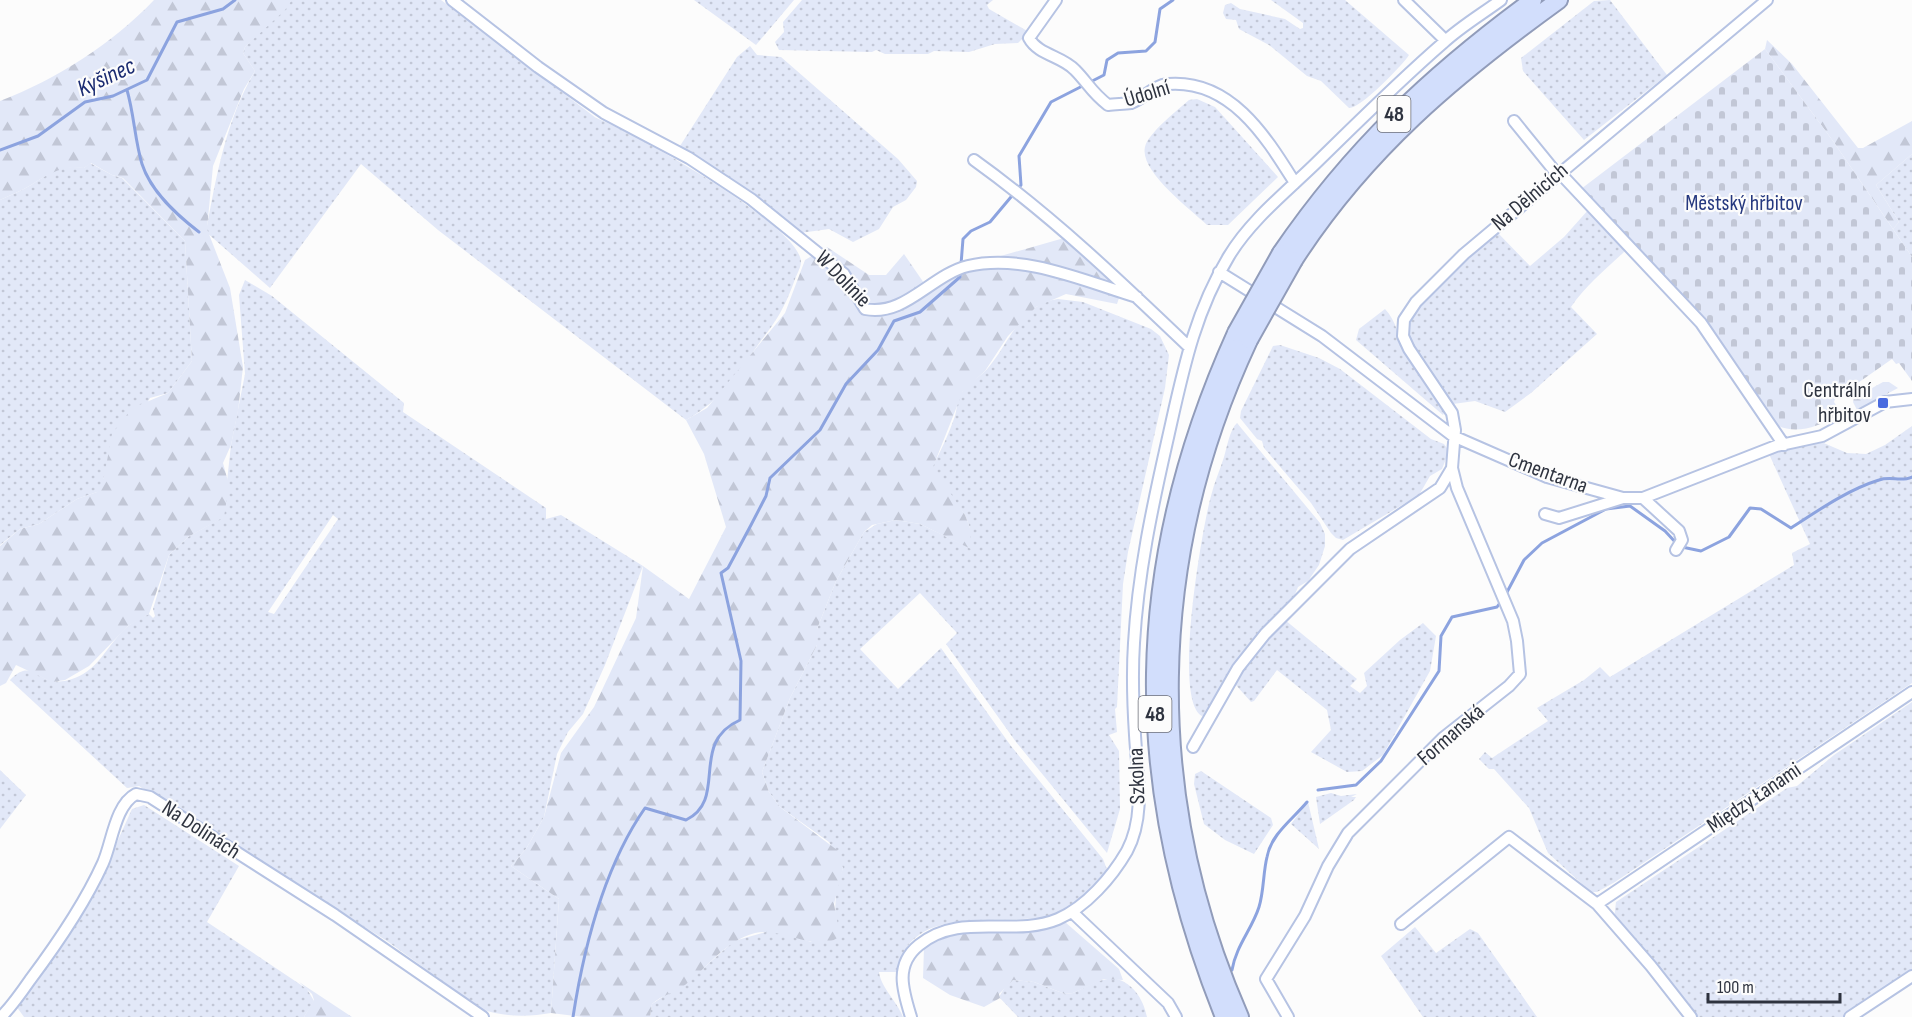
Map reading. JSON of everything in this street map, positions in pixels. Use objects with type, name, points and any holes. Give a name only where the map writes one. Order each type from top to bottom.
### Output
[{"type":"highway","name":"48","points":[[1224,1017],[1188,921],[1171,851],[1157,754],[1154,662],[1162,572],[1178,493],[1202,416],[1242,337],[1288,256],[1338,176],[1395,113],[1449,64],[1533,0]]},
{"type":"highway","name":"48","points":[[1288,256],[1356,176],[1407,121],[1472,64],[1559,0]]},
{"type":"highway","name":"48","points":[[1240,1017],[1207,930],[1185,848],[1172,754],[1169,665],[1176,583],[1195,484],[1242,337]]},
{"type":"street","name":"W Dolinie","points":[[453,0],[538,67],[604,113],[689,158],[751,199],[844,274],[865,309],[880,312],[897,306],[952,271],[967,266],[1009,262],[1047,270],[1137,297]]},
{"type":"street","name":"Údolní","points":[[1056,0],[1029,38],[1034,47],[1075,69],[1090,92],[1108,105],[1132,102],[1165,84],[1191,85],[1224,97],[1262,131],[1295,183]]},
{"type":"street","points":[[1404,0],[1445,40]]},
{"type":"street","name":"Szkolna","points":[[911,1017],[903,988],[903,971],[911,952],[928,938],[963,926],[1046,923],[1072,912],[1120,862],[1138,823],[1133,695],[1137,600],[1156,491],[1190,347],[1201,308],[1220,272],[1249,229],[1295,183],[1445,40],[1501,0]]},
{"type":"street","name":"Na Dělnicích","points":[[1453,436],[1452,413],[1409,349],[1403,336],[1404,320],[1416,302],[1438,278],[1558,173],[1767,0]]},
{"type":"street","points":[[1514,121],[1558,173],[1701,323],[1784,445]]},
{"type":"street","points":[[974,160],[1017,191],[1190,347]]},
{"type":"street","name":"Cmentarna","points":[[1220,272],[1322,336],[1453,436],[1547,477],[1623,498],[1643,498],[1784,445],[1822,436],[1885,402],[1912,399]]},
{"type":"street","points":[[1192,747],[1238,668],[1280,618],[1350,549],[1440,488],[1452,468],[1453,436]]},
{"type":"street","name":"Formanská","points":[[1288,1017],[1266,980],[1305,916],[1328,866],[1348,833],[1443,738],[1509,686],[1520,674],[1517,641],[1503,598],[1457,488],[1452,468]]},
{"type":"street","points":[[1440,488],[1457,488]]},
{"type":"street","points":[[1545,514],[1559,518],[1623,498]]},
{"type":"street","points":[[1643,498],[1679,531],[1679,545]]},
{"type":"street","name":"Między Łanami","points":[[1597,904],[1912,692]]},
{"type":"street","name":"Na Dolinách","points":[[3,1009],[48,956],[83,901],[103,862],[122,810],[130,797],[136,794],[150,797],[334,915],[483,1017]]},
{"type":"street","points":[[1401,924],[1509,837],[1597,904],[1651,966],[1691,1017]]},
{"type":"street","points":[[1072,912],[1168,1003],[1176,1017]]},
{"type":"street","points":[[1850,1017],[1912,976]]},
{"type":"green space","points":[[154,0],[292,0],[285,10],[245,47],[243,53],[255,71],[244,89],[213,166],[207,229],[230,288],[243,367],[231,445],[223,463],[229,485],[224,517],[188,537],[169,555],[149,614],[128,626],[89,666],[65,680],[52,682],[16,665],[6,683],[0,686],[0,546],[20,529],[39,524],[77,499],[97,492],[104,477],[112,434],[132,408],[168,393],[192,361],[185,241],[123,178],[112,175],[91,163],[84,168],[76,167],[56,171],[0,200],[0,101],[42,82],[83,59],[120,31]]},
{"type":"green space","points":[[291,0],[441,0],[596,118],[643,141],[712,181],[774,226],[794,246],[801,262],[800,266],[788,297],[776,319],[728,386],[710,404],[686,420],[438,230],[361,164],[270,288],[206,232],[218,170],[229,129],[255,71],[243,53],[245,47]]},
{"type":"green space","points":[[694,0],[794,0],[756,45]]},
{"type":"green space","points":[[802,0],[993,0],[987,5],[989,9],[1029,32],[1018,43],[995,44],[969,52],[934,51],[928,54],[885,54],[876,50],[872,52],[779,50],[775,42],[784,32],[783,22]]},
{"type":"green space","points":[[1271,0],[1345,0],[1409,55],[1371,95],[1349,108],[1321,81],[1307,76],[1269,45],[1239,29],[1236,20],[1226,19],[1223,13],[1225,5],[1231,3],[1240,9],[1285,19],[1300,29],[1303,28],[1303,23]]},
{"type":"green space","points":[[1610,0],[1667,75],[1584,140],[1523,71],[1521,58],[1594,1]]},
{"type":"green space","points":[[1767,40],[1792,64],[1858,148],[1863,148],[1912,121],[1912,154],[1876,185],[1899,222],[1893,229],[1833,141],[1765,49]]},
{"type":"green space","points":[[750,46],[757,55],[781,57],[898,159],[917,181],[916,187],[906,200],[893,207],[879,229],[853,242],[829,229],[800,233],[680,146],[737,57]]},
{"type":"green space","name":"Městský hřbitov","points":[[1765,49],[1833,141],[1912,257],[1912,381],[1899,363],[1896,364],[1892,359],[1835,399],[1834,402],[1839,409],[1834,413],[1836,416],[1828,421],[1802,429],[1784,428],[1768,419],[1698,311],[1581,189]]},
{"type":"green space","points":[[1197,99],[1215,107],[1278,177],[1228,225],[1207,225],[1167,189],[1157,178],[1145,157],[1147,141],[1157,129],[1189,100]]},
{"type":"green space","points":[[1912,154],[1912,257],[1893,229],[1899,222],[1876,185]]},
{"type":"green space","points":[[90,163],[122,178],[185,241],[192,361],[168,393],[150,398],[104,477],[100,491],[77,499],[39,524],[20,529],[0,545],[0,200],[56,170],[68,167],[84,168]]},
{"type":"green space","points":[[1589,209],[1622,243],[1624,252],[1589,285],[1571,307],[1597,334],[1531,393],[1505,412],[1475,401],[1453,404],[1425,370],[1412,348],[1408,330],[1412,317],[1420,304],[1444,277],[1497,232],[1530,266],[1564,237]]},
{"type":"green space","points":[[1064,238],[1122,289],[1117,304],[1066,294],[1036,307],[1008,336],[985,371],[963,391],[933,467],[965,515],[970,528],[971,549],[920,524],[896,520],[872,525],[864,532],[836,581],[817,629],[817,645],[790,698],[762,772],[769,792],[780,807],[837,850],[843,868],[834,904],[840,936],[821,943],[766,932],[744,937],[726,948],[685,985],[652,1004],[650,1017],[583,1017],[551,1013],[559,899],[511,866],[526,849],[544,817],[561,753],[594,707],[636,618],[643,566],[689,599],[726,527],[704,454],[686,420],[707,408],[785,313],[805,260],[827,247],[869,275],[886,275],[904,254],[926,286],[983,261]]},
{"type":"green space","points":[[245,280],[272,296],[404,403],[403,412],[546,508],[546,519],[561,515],[643,566],[605,665],[583,714],[568,732],[557,754],[544,817],[526,849],[511,866],[559,899],[551,1013],[516,1016],[481,1009],[387,941],[139,786],[127,788],[10,680],[18,673],[25,671],[31,671],[51,681],[72,679],[87,672],[126,628],[149,614],[153,618],[155,616],[153,609],[169,555],[188,537],[223,517],[231,445],[245,374],[239,295]],"holes":[[[333,515],[338,519],[274,614],[268,612]]]},
{"type":"green space","points":[[1058,299],[1083,302],[1151,329],[1160,336],[1169,355],[1165,388],[1128,552],[1123,584],[1117,707],[1115,709],[1117,732],[1109,735],[1119,751],[1120,809],[1107,853],[1016,742],[946,644],[957,633],[920,593],[860,649],[898,689],[941,648],[1011,746],[1103,859],[1108,872],[1079,902],[1058,914],[1037,918],[964,921],[941,925],[921,934],[906,949],[897,972],[879,972],[883,984],[903,1017],[650,1017],[652,1004],[698,973],[734,941],[769,931],[782,932],[811,942],[835,915],[836,889],[843,868],[829,842],[780,807],[769,792],[762,772],[790,698],[817,645],[817,629],[836,581],[864,532],[877,524],[896,520],[920,524],[970,548],[970,528],[965,515],[933,472],[932,467],[950,429],[964,390],[988,368],[1025,317],[1045,302]]},
{"type":"green space","points":[[1385,309],[1395,324],[1409,360],[1445,411],[1443,415],[1356,340],[1359,329]]},
{"type":"green space","points":[[1280,345],[1319,358],[1340,369],[1431,439],[1444,444],[1449,451],[1442,469],[1430,476],[1419,495],[1343,540],[1331,533],[1311,503],[1264,448],[1262,441],[1257,439],[1240,418],[1241,411],[1273,346]]},
{"type":"green space","points":[[1883,382],[1889,382],[1898,388],[1857,410],[1853,402],[1854,398]]},
{"type":"green space","points":[[1237,423],[1320,523],[1325,534],[1325,546],[1319,565],[1308,581],[1298,587],[1293,599],[1247,647],[1206,715],[1202,716],[1193,704],[1189,680],[1189,648],[1196,576],[1211,496],[1231,434]]},
{"type":"green space","points":[[1912,426],[1912,683],[1615,882],[1597,892],[1591,892],[1548,853],[1529,808],[1494,769],[1489,769],[1479,759],[1485,752],[1492,758],[1548,721],[1537,708],[1584,680],[1600,667],[1610,677],[1794,565],[1792,553],[1810,544],[1769,454],[1819,441],[1847,453],[1866,454],[1885,445]]},
{"type":"green space","points":[[1285,620],[1357,679],[1350,686],[1360,693],[1367,686],[1364,673],[1400,640],[1423,623],[1436,636],[1430,671],[1383,755],[1362,771],[1347,772],[1311,752],[1331,730],[1327,710],[1277,670],[1251,702],[1235,684],[1247,660]]},
{"type":"green space","points":[[1912,702],[1912,972],[1845,1017],[1697,1017],[1614,919],[1616,902],[1787,788],[1797,786],[1834,755]]},
{"type":"green space","points":[[0,770],[26,795],[0,829]]},
{"type":"green space","points":[[1201,771],[1271,818],[1273,825],[1254,854],[1225,840],[1204,824],[1194,784],[1195,774]]},
{"type":"green space","points":[[1331,793],[1341,796],[1357,794],[1351,797],[1356,797],[1354,800],[1320,824],[1316,797]]},
{"type":"green space","points":[[1308,802],[1319,849],[1291,824]]},
{"type":"green space","points":[[144,805],[239,866],[207,922],[307,989],[314,1001],[304,1017],[24,1017],[16,1006],[109,860],[132,809]]},
{"type":"green space","points":[[1065,922],[1119,969],[1123,980],[1104,979],[1073,993],[1065,994],[1034,982],[1013,980],[999,994],[1000,998],[984,1007],[950,995],[923,978],[924,948],[942,939],[977,931],[1028,928]]},
{"type":"green space","points":[[1415,927],[1436,953],[1470,929],[1478,933],[1537,1017],[1423,1017],[1381,956]]},
{"type":"green space","points":[[1112,978],[1125,983],[1136,992],[1143,1003],[1147,1017],[1018,1017],[999,997],[1013,980],[1034,982],[1065,994]]},
{"type":"green space","points":[[299,982],[352,1017],[304,1017],[314,1000],[312,994]]},
{"type":"waterway","name":"Kyšinec","points":[[0,150],[38,136],[85,102],[113,96],[147,80],[177,22],[223,9],[235,0]]},
{"type":"waterway","points":[[573,1017],[583,963],[598,908],[607,881],[631,831],[645,808],[686,820],[699,811],[705,799],[711,756],[716,742],[725,730],[740,720],[741,661],[721,573],[728,568],[766,496],[770,478],[820,430],[846,384],[878,350],[894,321],[920,312],[960,277],[963,239],[971,231],[990,222],[1021,185],[1019,156],[1051,102],[1104,75],[1107,60],[1118,53],[1146,51],[1155,42],[1160,9],[1173,0]]},
{"type":"waterway","points":[[127,90],[146,174],[166,202],[199,232]]},
{"type":"waterway","points":[[1682,547],[1701,551],[1729,537],[1750,508],[1761,509],[1791,528],[1834,501],[1867,484],[1883,479],[1912,477]]},
{"type":"waterway","points":[[1506,594],[1524,560],[1542,543],[1606,509],[1630,506],[1665,531],[1677,544]]},
{"type":"waterway","points":[[1318,790],[1356,785],[1381,761],[1439,671],[1441,636],[1452,617],[1497,607],[1502,600]]},
{"type":"waterway","points":[[1232,970],[1237,953],[1259,907],[1269,849],[1283,827],[1307,802]]},
{"type":"place","name":"Centrální hřbitov","points":[[1883,403]]}]
